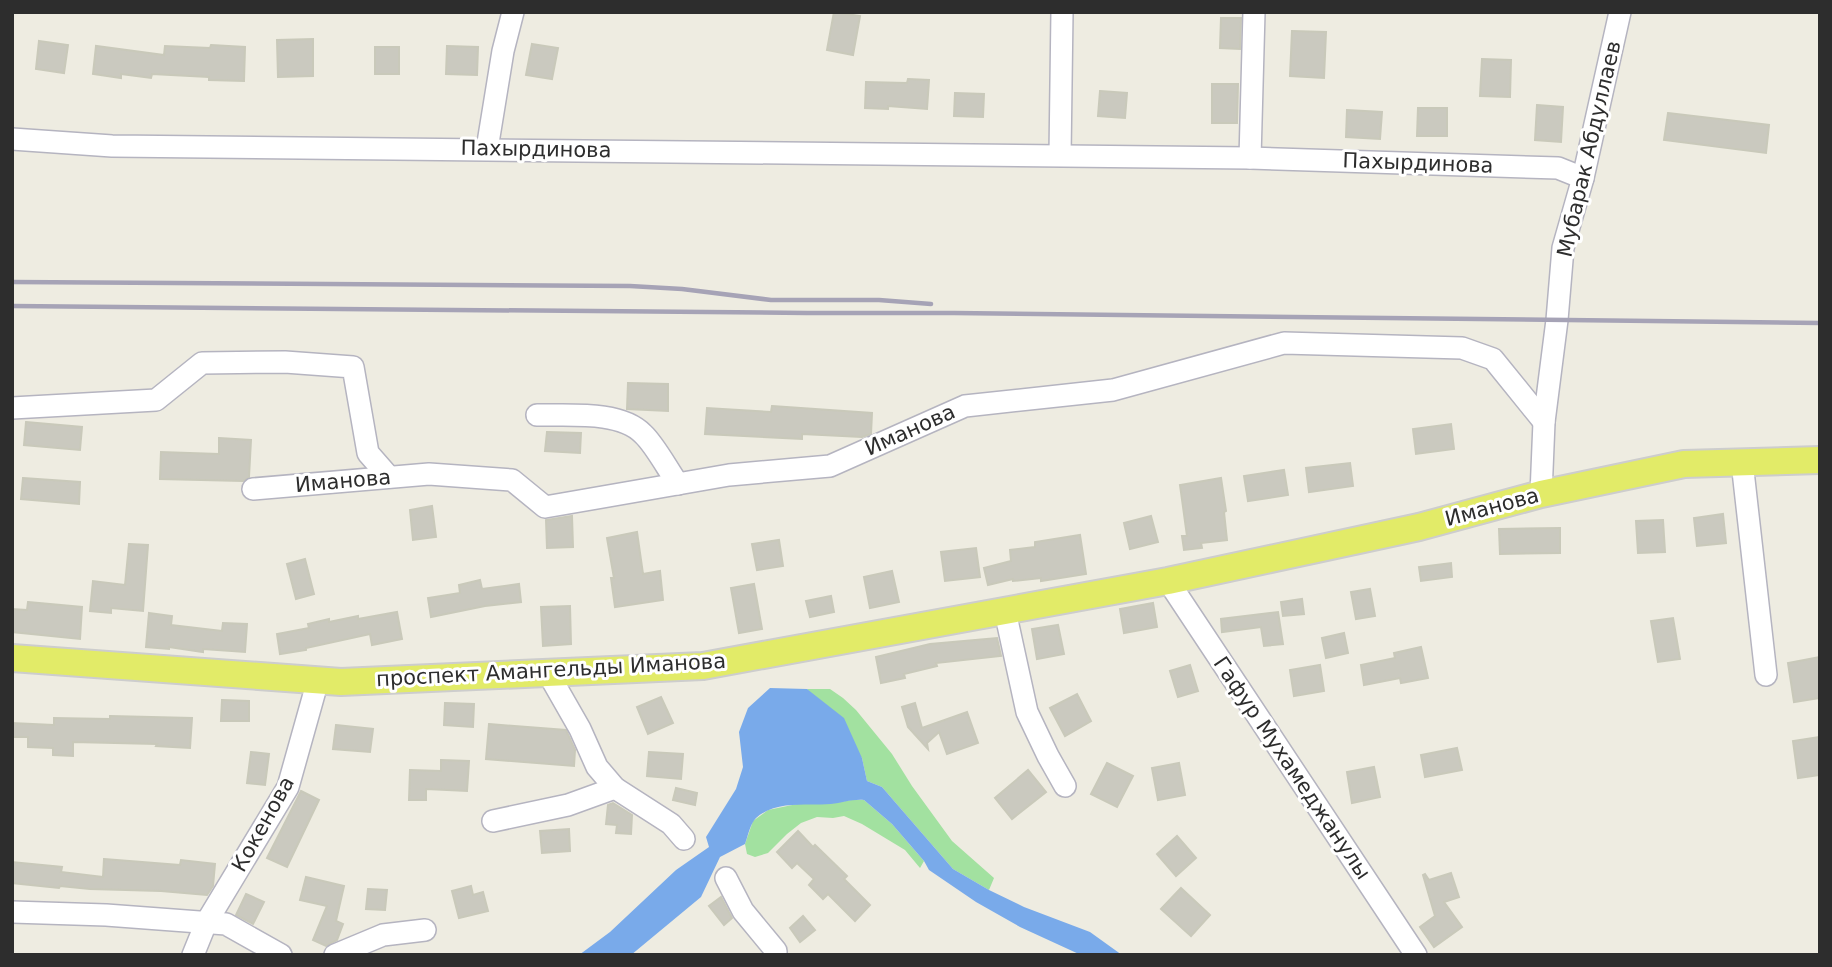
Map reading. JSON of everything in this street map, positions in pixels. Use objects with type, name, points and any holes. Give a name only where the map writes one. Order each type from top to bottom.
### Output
[{"type":"main road","name":"Иманова","points":[[1168,581],[1419,527],[1541,494],[1684,464],[1820,460]]},
{"type":"main road","name":"проспект Амангельды Иманова","points":[[12,658],[341,682],[703,666],[1168,581]]},
{"type":"street","points":[[487,149],[503,51],[513,12]]},
{"type":"street","points":[[1060,155],[1062,12]]},
{"type":"street","points":[[1250,158],[1254,12]]},
{"type":"street","name":"Мубарак Абдуллаев","points":[[1541,494],[1544,422],[1563,248],[1583,178],[1620,12]]},
{"type":"street","name":"Пахырдинова","points":[[12,139],[112,146],[1250,158],[1558,168],[1583,178]]},
{"type":"street","name":"Иманова","points":[[253,489],[429,474],[512,480],[545,507],[729,475],[830,466],[965,406],[1113,390],[1284,343],[1462,348],[1493,359],[1544,422]]},
{"type":"street","points":[[12,408],[156,400],[202,363],[285,362],[353,368],[368,453],[389,477]]},
{"type":"street","points":[[537,415],[607,417],[625,422],[642,432],[678,484]]},
{"type":"street","points":[[1742,463],[1766,675]]},
{"type":"street","name":"Гафур Мухамеджанулы","points":[[1168,581],[1416,955]]},
{"type":"street","points":[[1004,611],[1027,712],[1065,786]]},
{"type":"street","points":[[548,673],[580,729],[597,768],[615,788],[671,824],[684,839]]},
{"type":"street","name":"Кокенова","points":[[193,955],[206,923],[288,786],[318,680]]},
{"type":"street","points":[[493,821],[568,805],[615,788]]},
{"type":"street","points":[[726,878],[743,911],[776,951],[776,955]]},
{"type":"street","points":[[12,912],[106,915],[226,924],[281,955]]},
{"type":"street","points":[[335,955],[383,935],[425,930]]},
{"type":"green space","points":[[807,689],[830,689],[856,710],[892,754],[952,841],[994,878],[989,890],[953,869],[882,787],[867,781],[862,758]]},
{"type":"green space","points":[[864,800],[892,824],[924,861],[920,868],[905,850],[844,816],[817,817],[801,823],[768,853],[755,857],[747,854],[745,844],[753,821],[768,810],[797,804]]},
{"type":"water","points":[[770,688],[807,689],[844,718],[862,758],[867,781],[882,787],[953,869],[1024,907],[1090,932],[1122,955],[1081,955],[1020,927],[976,902],[929,870],[892,824],[864,800],[860,800],[782,806],[764,812],[754,821],[745,844],[720,857],[701,897],[631,955],[579,955],[610,932],[676,870],[709,847],[706,837],[736,789],[743,767],[739,732],[748,708]]},
{"type":"building","points":[[834,12],[860,16],[853,55],[827,50]]},
{"type":"building","points":[[1221,18],[1241,18],[1240,49],[1220,48]]},
{"type":"building","points":[[1292,31],[1326,32],[1324,78],[1290,76]]},
{"type":"building","points":[[313,39],[313,76],[278,77],[277,40]]},
{"type":"building","points":[[39,41],[68,45],[64,73],[36,69]]},
{"type":"building","points":[[532,44],[558,48],[552,79],[526,75]]},
{"type":"building","points":[[211,45],[245,47],[244,81],[152,74],[151,78],[121,74],[121,78],[93,74],[96,46],[164,55],[165,46],[210,48]]},
{"type":"building","points":[[447,46],[478,47],[477,75],[446,74]]},
{"type":"building","points":[[375,47],[399,47],[399,74],[375,74]]},
{"type":"building","points":[[1482,59],[1511,60],[1510,97],[1480,96]]},
{"type":"building","points":[[908,79],[929,80],[927,109],[888,106],[888,109],[865,108],[866,82],[907,83]]},
{"type":"building","points":[[1212,84],[1238,84],[1237,123],[1212,123]]},
{"type":"building","points":[[1100,91],[1127,93],[1125,118],[1098,116]]},
{"type":"building","points":[[955,93],[984,94],[983,117],[954,116]]},
{"type":"building","points":[[1537,105],[1563,107],[1561,142],[1535,140]]},
{"type":"building","points":[[1418,108],[1447,108],[1447,136],[1417,136]]},
{"type":"building","points":[[1347,110],[1382,112],[1380,139],[1346,137]]},
{"type":"building","points":[[1668,113],[1769,125],[1766,153],[1664,140]]},
{"type":"building","points":[[628,383],[668,384],[668,411],[627,409]]},
{"type":"building","points":[[772,406],[872,413],[871,434],[862,437],[802,434],[802,439],[705,434],[707,408],[771,412]]},
{"type":"building","points":[[26,422],[82,427],[80,450],[24,445]]},
{"type":"building","points":[[1451,424],[1454,449],[1416,454],[1413,429]]},
{"type":"building","points":[[547,432],[581,433],[580,453],[545,451]]},
{"type":"building","points":[[219,438],[251,440],[249,477],[243,481],[160,479],[161,452],[219,454]]},
{"type":"building","points":[[1350,463],[1353,486],[1309,492],[1306,468]]},
{"type":"building","points":[[1284,470],[1288,495],[1248,501],[1244,476]]},
{"type":"building","points":[[23,478],[80,482],[79,504],[21,499]]},
{"type":"building","points":[[1221,478],[1227,540],[1201,543],[1202,548],[1184,550],[1182,536],[1187,536],[1180,485]]},
{"type":"building","points":[[432,506],[436,537],[413,540],[410,510]]},
{"type":"building","points":[[1723,514],[1726,543],[1697,546],[1694,518]]},
{"type":"building","points":[[572,516],[573,547],[547,548],[546,520]]},
{"type":"building","points":[[1151,516],[1158,542],[1130,549],[1124,523]]},
{"type":"building","points":[[1663,520],[1665,552],[1638,553],[1636,521]]},
{"type":"building","points":[[1560,528],[1560,553],[1500,554],[1499,529]]},
{"type":"building","points":[[637,532],[643,574],[660,571],[663,600],[615,607],[611,578],[614,578],[607,538]]},
{"type":"building","points":[[1080,535],[1086,574],[1041,581],[1041,578],[1013,579],[988,585],[984,568],[1011,561],[1010,550],[1035,547],[1035,542]]},
{"type":"building","points":[[779,540],[783,566],[757,570],[752,544]]},
{"type":"building","points":[[129,544],[148,545],[143,611],[111,608],[111,613],[90,611],[93,581],[125,585]]},
{"type":"building","points":[[976,548],[980,577],[945,581],[941,552]]},
{"type":"building","points":[[305,559],[314,594],[296,599],[287,564]]},
{"type":"building","points":[[1451,563],[1452,577],[1421,581],[1419,567]]},
{"type":"building","points":[[892,571],[899,602],[870,608],[864,577]]},
{"type":"building","points":[[480,580],[482,589],[519,584],[521,602],[431,617],[428,598],[460,593],[459,585]]},
{"type":"building","points":[[754,584],[762,629],[739,633],[731,588]]},
{"type":"building","points":[[1370,589],[1375,616],[1356,619],[1351,592]]},
{"type":"building","points":[[831,596],[834,612],[810,617],[806,601]]},
{"type":"building","points":[[1302,599],[1304,614],[1283,616],[1281,602]]},
{"type":"building","points":[[28,602],[82,607],[80,639],[12,632],[12,609],[27,610]]},
{"type":"building","points":[[1153,603],[1157,627],[1124,633],[1120,609]]},
{"type":"building","points":[[570,606],[571,644],[543,646],[541,607]]},
{"type":"building","points":[[397,612],[402,639],[372,645],[370,634],[280,654],[277,634],[309,628],[308,624],[329,619],[329,622]]},
{"type":"building","points":[[1278,612],[1283,644],[1264,646],[1261,627],[1222,632],[1221,619]]},
{"type":"building","points":[[149,613],[172,616],[171,625],[222,631],[223,623],[247,624],[245,652],[203,649],[203,652],[146,647]]},
{"type":"building","points":[[1673,618],[1680,659],[1658,662],[1651,621]]},
{"type":"building","points":[[1058,625],[1064,654],[1037,659],[1032,629]]},
{"type":"building","points":[[1344,633],[1348,653],[1326,658],[1322,638]]},
{"type":"building","points":[[997,638],[1001,656],[936,663],[937,666],[904,674],[905,678],[881,683],[876,657],[930,644]]},
{"type":"building","points":[[1421,647],[1428,678],[1401,683],[1400,678],[1364,685],[1361,665],[1395,658],[1394,653]]},
{"type":"building","points":[[1820,657],[1820,698],[1794,702],[1788,663]]},
{"type":"building","points":[[1190,665],[1198,691],[1178,697],[1170,671]]},
{"type":"building","points":[[1320,665],[1324,691],[1294,696],[1290,670]]},
{"type":"building","points":[[1077,694],[1091,721],[1065,736],[1050,708]]},
{"type":"building","points":[[661,697],[673,723],[648,734],[637,707]]},
{"type":"building","points":[[222,700],[249,701],[249,721],[221,721]]},
{"type":"building","points":[[445,703],[474,704],[473,727],[444,725]]},
{"type":"building","points":[[915,703],[922,728],[967,712],[978,743],[947,754],[939,732],[927,743],[928,749],[908,727],[902,707]]},
{"type":"building","points":[[110,716],[192,718],[190,748],[156,746],[157,744],[73,742],[73,756],[53,755],[53,748],[28,747],[28,737],[12,737],[12,723],[54,725],[54,718],[110,719]]},
{"type":"building","points":[[489,724],[566,730],[575,750],[574,766],[486,759]]},
{"type":"building","points":[[336,725],[373,729],[370,752],[333,749]]},
{"type":"building","points":[[1820,737],[1820,775],[1798,778],[1793,741]]},
{"type":"building","points":[[1457,748],[1462,770],[1425,777],[1421,755]]},
{"type":"building","points":[[251,752],[269,754],[265,785],[247,783]]},
{"type":"building","points":[[649,752],[683,754],[681,779],[647,776]]},
{"type":"building","points":[[441,760],[469,761],[467,791],[426,789],[426,800],[409,800],[410,770],[441,771]]},
{"type":"building","points":[[1107,763],[1133,776],[1117,807],[1091,794]]},
{"type":"building","points":[[1179,763],[1185,795],[1158,800],[1152,768]]},
{"type":"building","points":[[1374,767],[1380,797],[1352,803],[1347,772]]},
{"type":"building","points":[[1028,770],[1046,792],[1012,819],[995,798]]},
{"type":"building","points":[[676,788],[697,793],[695,805],[673,800]]},
{"type":"building","points":[[301,791],[319,800],[287,867],[267,858]]},
{"type":"building","points":[[613,803],[632,815],[631,834],[616,833],[617,825],[606,824],[608,805]]},
{"type":"building","points":[[569,829],[570,851],[542,853],[540,831]]},
{"type":"building","points":[[798,831],[847,876],[844,879],[870,905],[855,921],[828,894],[823,899],[809,885],[814,879],[797,863],[792,868],[777,852]]},
{"type":"building","points":[[1177,836],[1196,858],[1176,876],[1157,854]]},
{"type":"building","points":[[104,859],[180,865],[181,860],[215,864],[213,886],[207,895],[59,888],[12,883],[12,862],[62,867],[61,872],[103,877]]},
{"type":"building","points":[[1451,873],[1459,897],[1444,902],[1462,927],[1434,947],[1420,927],[1435,916],[1423,875],[1429,880]]},
{"type":"building","points":[[306,877],[344,886],[336,921],[343,924],[337,940],[326,946],[313,940],[327,906],[300,900]]},
{"type":"building","points":[[471,886],[473,895],[483,892],[488,911],[459,918],[452,891]]},
{"type":"building","points":[[1181,888],[1210,915],[1191,936],[1161,909]]},
{"type":"building","points":[[368,889],[387,890],[385,910],[366,909]]},
{"type":"building","points":[[246,894],[264,902],[253,924],[236,915]]},
{"type":"building","points":[[721,897],[732,918],[724,925],[709,906]]},
{"type":"building","points":[[803,916],[815,930],[800,942],[790,928]]},
{"type":"railway","points":[[12,282],[630,286],[682,289],[771,300],[879,300],[931,304]]},
{"type":"railway","points":[[12,306],[1820,323]]}]
